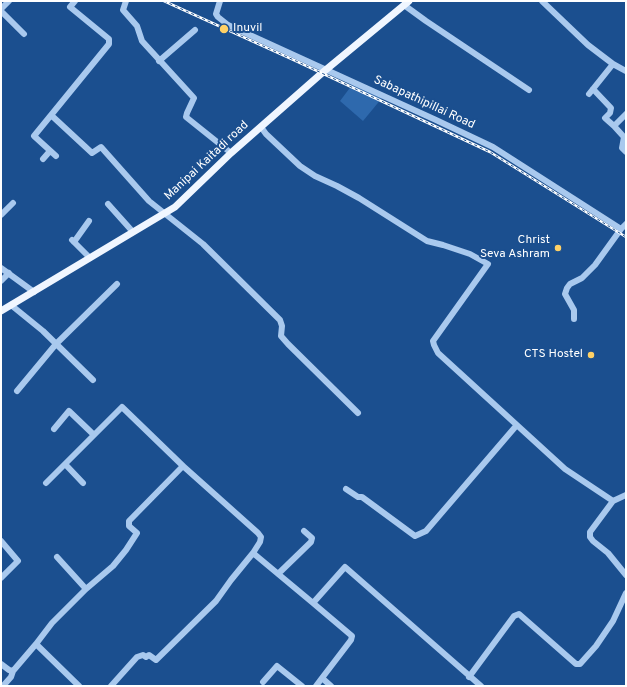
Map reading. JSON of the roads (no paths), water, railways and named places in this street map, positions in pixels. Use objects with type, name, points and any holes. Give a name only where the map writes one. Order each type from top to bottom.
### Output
[{"type":"main road","name":"Manipai Kaitadi road","points":[[1,311],[175,207],[261,126],[325,70],[407,3]]},
{"type":"street","points":[[9,1],[2,13],[24,34]]},
{"type":"street","points":[[56,156],[34,136],[109,44],[109,39],[70,6],[75,1]]},
{"type":"street","points":[[126,1],[123,10],[137,26],[142,41],[194,98],[186,117],[231,153]]},
{"type":"street","name":"Sabapathipillai Road","points":[[220,1],[216,14],[218,18],[228,25],[493,147],[621,229]]},
{"type":"street","points":[[542,1],[588,45],[613,64],[626,71]]},
{"type":"street","points":[[407,3],[529,90]]},
{"type":"street","points":[[159,60],[195,30]]},
{"type":"street","points":[[613,64],[591,92],[611,108],[610,113],[605,118],[625,138],[622,148],[626,152]]},
{"type":"street","points":[[614,126],[626,114]]},
{"type":"street","points":[[51,115],[92,153],[101,147],[149,201],[203,244],[280,320],[282,326],[281,336],[358,413]]},
{"type":"street","points":[[261,126],[266,134],[300,166],[315,176],[359,198],[427,241],[470,254],[488,264],[433,341],[438,353],[564,469],[613,501]]},
{"type":"street","points":[[43,159],[50,151]]},
{"type":"street","points":[[1,215],[13,203]]},
{"type":"street","points":[[108,204],[133,232]]},
{"type":"street","points":[[89,220],[73,241],[90,258]]},
{"type":"street","points":[[574,319],[574,310],[565,294],[567,288],[570,284],[582,278],[595,265],[626,224]]},
{"type":"street","points":[[1,268],[34,292]]},
{"type":"street","points":[[1,281],[9,273]]},
{"type":"street","points":[[17,391],[56,344],[117,284]]},
{"type":"street","points":[[11,305],[43,331],[93,380]]},
{"type":"street","points":[[46,483],[122,407],[183,466],[258,533],[261,538],[253,553],[216,601],[156,660],[149,654],[146,657],[143,655],[137,657],[111,686]]},
{"type":"street","points":[[54,429],[69,411],[94,435]]},
{"type":"street","points":[[346,489],[358,497],[362,497],[415,536],[426,531],[516,426]]},
{"type":"street","points":[[65,464],[83,482]]},
{"type":"street","points":[[3,686],[13,671],[52,623],[86,589],[113,566],[137,533],[129,526],[129,521],[183,466]]},
{"type":"street","points":[[626,495],[613,501],[590,532],[590,537],[593,541],[608,552],[626,575]]},
{"type":"street","points":[[278,574],[311,542],[312,538],[304,531]]},
{"type":"street","points":[[1,541],[18,561],[1,578]]},
{"type":"street","points":[[253,553],[352,636],[351,640],[316,686]]},
{"type":"street","points":[[57,558],[86,589]]},
{"type":"street","points":[[313,603],[345,567],[481,686]]},
{"type":"street","points":[[469,677],[514,616],[519,614],[576,664],[580,664],[596,646],[613,621],[626,593]]},
{"type":"street","points":[[36,644],[79,686]]},
{"type":"street","points":[[1,664],[13,671]]},
{"type":"street","points":[[263,682],[277,666],[302,686]]},
{"type":"street","points":[[322,678],[331,686]]},
{"type":"railway","points":[[164,1],[490,152],[626,237]]},
{"type":"place","name":"Inuvil","points":[[224,29]]},
{"type":"place","name":"Christ Seva Ashram","points":[[558,248]]},
{"type":"place","name":"CTS Hostel","points":[[591,355]]}]
